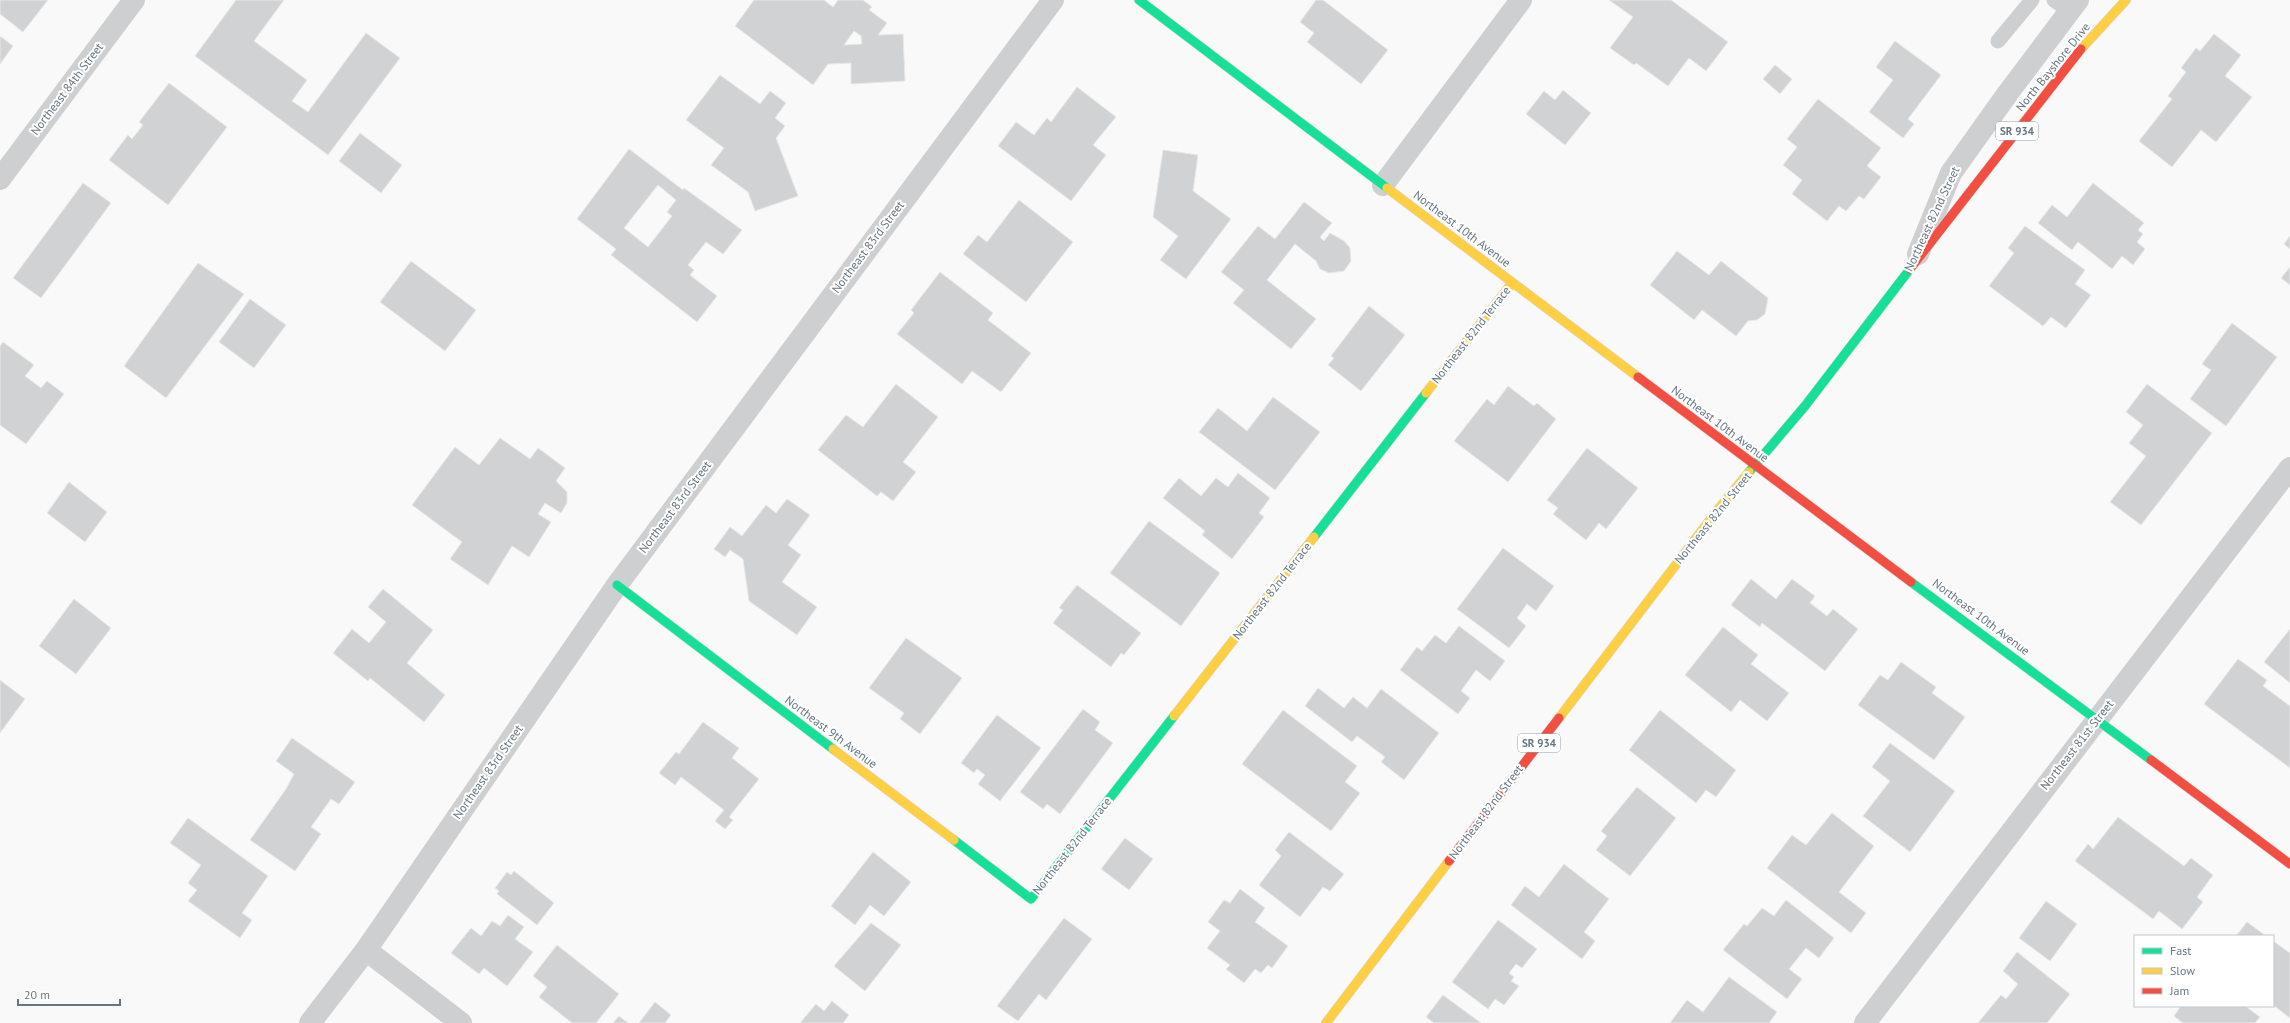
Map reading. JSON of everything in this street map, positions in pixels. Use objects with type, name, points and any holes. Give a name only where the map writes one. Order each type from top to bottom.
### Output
[{"type":"street","name":"Northeast 84th Street","points":[[0,179],[134,0]]},
{"type":"street","name":"Northeast 83rd Street","points":[[310,1023],[366,950],[617,585],[1052,0]]},
{"type":"street","name":"Northeast 10th Avenue","points":[[1139,0],[1755,465],[2289,861]]},
{"type":"street","points":[[1383,185],[1522,0]]},
{"type":"street","name":"North Bayshore Drive","points":[[1913,267],[2085,44],[2126,0]]},
{"type":"street","name":"Northeast 82nd Street","points":[[1326,1023],[1716,512],[1806,406],[1913,267],[1951,173],[2067,4]]},
{"type":"street","name":"Northeast 82nd Terrace","points":[[1031,899],[1512,283]]},
{"type":"street","name":"Northeast 81st Street","points":[[1865,1023],[2097,718],[2290,468]]},
{"type":"street","name":"Northeast 9th Avenue","points":[[617,585],[1031,899]]},
{"type":"street","points":[[366,950],[461,1023]]},
{"type":"lane","points":[[1998,41],[2032,0]]},
{"type":"building","points":[[0,0],[48,0],[23,32],[0,14]]},
{"type":"building","points":[[236,0],[284,0],[254,41],[307,80],[292,101],[308,112],[366,33],[400,58],[328,155],[195,56]]},
{"type":"building","points":[[754,0],[824,0],[833,7],[838,0],[863,0],[872,7],[869,10],[887,23],[878,35],[903,34],[905,81],[851,84],[851,63],[828,64],[813,85],[735,26]],"holes":[[[854,31],[861,36],[862,44],[844,45]]]},
{"type":"building","points":[[1316,0],[1323,0],[1388,50],[1361,84],[1307,42],[1314,33],[1300,22]]},
{"type":"building","points":[[1609,0],[1671,0],[1728,42],[1706,71],[1689,58],[1668,86],[1636,63],[1634,65],[1610,48],[1633,17]]},
{"type":"building","points":[[2214,34],[2241,55],[2225,76],[2252,97],[2216,142],[2201,130],[2172,167],[2139,141],[2172,99],[2168,96],[2186,72],[2181,68],[2196,48],[2200,51]]},
{"type":"building","points":[[0,36],[13,46],[0,64]]},
{"type":"building","points":[[1895,41],[1941,75],[1908,119],[1914,124],[1903,138],[1869,112],[1893,80],[1876,67]]},
{"type":"building","points":[[1775,65],[1792,79],[1780,94],[1763,79]]},
{"type":"building","points":[[720,75],[760,104],[770,91],[786,103],[775,118],[785,126],[776,138],[798,196],[755,211],[748,192],[711,165],[724,148],[686,120]]},
{"type":"building","points":[[169,83],[227,127],[168,205],[109,160],[128,135],[132,139],[143,125],[139,122]]},
{"type":"building","points":[[1077,87],[1116,117],[1093,145],[1106,155],[1071,201],[998,146],[1016,122],[1034,135],[1047,118],[1051,122]]},
{"type":"building","points":[[1563,90],[1591,113],[1565,145],[1526,114],[1544,91],[1555,100]]},
{"type":"building","points":[[1818,99],[1881,148],[1867,166],[1881,177],[1864,199],[1859,196],[1846,211],[1839,206],[1827,221],[1792,194],[1802,180],[1783,165],[1797,147],[1787,139]]},
{"type":"building","points":[[360,133],[402,165],[381,193],[339,161]]},
{"type":"building","points":[[629,149],[683,190],[684,188],[742,230],[723,254],[706,242],[688,265],[694,270],[690,275],[717,296],[697,322],[611,255],[616,249],[577,219]],"holes":[[[658,185],[676,200],[667,212],[672,216],[648,247],[624,228]]]},
{"type":"building","points":[[1163,150],[1198,155],[1193,191],[1231,219],[1186,279],[1160,260],[1178,236],[1153,217]]},
{"type":"building","points":[[83,183],[111,203],[41,298],[13,278]]},
{"type":"building","points":[[2093,183],[2144,223],[2138,230],[2143,234],[2137,242],[2145,249],[2133,265],[2122,256],[2112,269],[2078,242],[2072,250],[2038,223],[2052,205],[2067,217]]},
{"type":"building","points":[[1019,200],[1073,242],[1026,302],[963,254],[978,235],[987,242]]},
{"type":"building","points":[[1304,202],[1332,223],[1320,237],[1324,241],[1330,233],[1344,241],[1350,248],[1351,261],[1344,271],[1329,273],[1320,269],[1316,261],[1295,244],[1267,280],[1316,319],[1291,349],[1233,303],[1244,290],[1221,272],[1258,226],[1275,239]]},
{"type":"building","points":[[2025,226],[2085,270],[2075,284],[2091,295],[2066,328],[2051,317],[2043,326],[1989,286],[2014,253],[2008,248]]},
{"type":"building","points":[[2290,236],[2290,249],[2284,244]]},
{"type":"building","points":[[1677,251],[1709,275],[1721,261],[1768,298],[1765,314],[1757,320],[1748,321],[1736,336],[1702,310],[1694,320],[1650,285]]},
{"type":"building","points":[[411,261],[476,310],[445,351],[380,302]]},
{"type":"building","points":[[198,263],[244,294],[166,398],[124,366]]},
{"type":"building","points":[[2290,267],[2290,285],[2281,278]]},
{"type":"building","points":[[940,272],[993,313],[988,320],[1031,353],[1001,392],[972,371],[962,384],[897,334],[914,313],[911,310]]},
{"type":"building","points":[[250,299],[286,325],[254,368],[219,342]]},
{"type":"building","points":[[1369,306],[1405,335],[1361,391],[1328,365],[1334,358],[1331,356]]},
{"type":"building","points":[[2232,323],[2277,357],[2226,426],[2190,399],[2211,370],[2202,364]]},
{"type":"building","points":[[3,342],[34,365],[25,376],[41,388],[47,381],[64,394],[26,444],[0,425],[0,346]]},
{"type":"building","points":[[896,384],[938,417],[903,462],[916,472],[893,501],[881,492],[877,496],[818,450],[846,415],[863,427]]},
{"type":"building","points":[[2147,384],[2212,433],[2141,525],[2110,502],[2146,456],[2129,443],[2143,425],[2126,412]]},
{"type":"building","points":[[1508,386],[1534,406],[1537,403],[1556,419],[1508,482],[1454,441],[1487,399],[1494,405]]},
{"type":"building","points":[[1273,397],[1320,432],[1275,490],[1199,432],[1218,408],[1247,431]]},
{"type":"building","points":[[500,438],[530,459],[538,448],[565,468],[556,481],[567,492],[567,503],[561,513],[545,503],[538,514],[551,522],[529,557],[512,546],[488,585],[450,559],[462,542],[412,505],[455,447],[479,465]]},
{"type":"building","points":[[1587,448],[1638,488],[1606,529],[1599,523],[1586,540],[1553,514],[1558,508],[1547,500]]},
{"type":"building","points":[[1238,473],[1270,498],[1259,513],[1264,517],[1232,559],[1202,535],[1205,531],[1163,498],[1179,478],[1201,496],[1216,478],[1228,487]]},
{"type":"building","points":[[69,482],[107,512],[85,542],[47,513]]},
{"type":"building","points":[[787,499],[810,515],[788,545],[801,555],[782,582],[817,607],[797,635],[749,601],[743,559],[730,550],[725,557],[714,549],[730,527],[742,536],[766,505],[776,513]]},
{"type":"building","points":[[1149,521],[1220,573],[1181,626],[1110,573]]},
{"type":"building","points":[[1503,548],[1554,586],[1536,611],[1527,604],[1517,618],[1526,626],[1509,648],[1457,609]]},
{"type":"building","points":[[1751,579],[1776,599],[1792,579],[1815,596],[1810,603],[1827,616],[1833,609],[1858,629],[1825,671],[1762,623],[1760,627],[1731,605]]},
{"type":"building","points":[[1077,585],[1141,633],[1124,655],[1121,653],[1111,667],[1053,623],[1063,610],[1059,608]]},
{"type":"building","points":[[383,589],[433,630],[407,663],[445,695],[424,722],[370,678],[368,681],[333,653],[352,629],[369,643],[386,622],[368,607]]},
{"type":"building","points":[[74,599],[111,628],[76,674],[39,646]]},
{"type":"building","points":[[1459,626],[1505,661],[1490,681],[1476,670],[1461,691],[1470,698],[1458,714],[1400,670],[1417,647],[1422,651],[1435,635],[1446,643]]},
{"type":"building","points":[[1723,627],[1758,655],[1751,664],[1789,693],[1767,721],[1740,700],[1731,712],[1685,675]]},
{"type":"building","points":[[2290,629],[2290,683],[2264,662]]},
{"type":"building","points":[[906,638],[962,678],[920,734],[900,719],[904,713],[869,688]]},
{"type":"building","points":[[2238,659],[2267,680],[2263,686],[2290,706],[2290,768],[2204,704]]},
{"type":"building","points":[[1901,662],[1936,687],[1932,693],[1965,717],[1934,760],[1858,705],[1880,675],[1888,680]]},
{"type":"building","points":[[0,680],[25,699],[0,733]]},
{"type":"building","points":[[1318,688],[1344,708],[1353,697],[1367,708],[1381,689],[1439,733],[1404,780],[1381,762],[1385,757],[1357,736],[1352,742],[1305,706]]},
{"type":"building","points":[[1083,709],[1100,722],[1095,730],[1113,743],[1060,814],[1047,804],[1043,809],[1020,792]]},
{"type":"building","points":[[1283,710],[1357,766],[1345,782],[1360,793],[1331,831],[1242,764]]},
{"type":"building","points":[[1660,710],[1736,770],[1716,797],[1706,790],[1696,803],[1629,750]]},
{"type":"building","points":[[997,715],[1041,748],[1000,801],[978,784],[985,775],[977,769],[974,773],[961,763]]},
{"type":"building","points":[[703,722],[739,748],[732,758],[759,779],[729,817],[733,820],[725,829],[715,821],[724,810],[681,777],[675,785],[659,773],[676,752],[679,754]]},
{"type":"building","points":[[292,738],[355,782],[339,804],[331,799],[311,827],[321,834],[295,871],[250,840],[286,789],[294,774],[276,761]]},
{"type":"building","points":[[1890,743],[1955,791],[1910,852],[1863,816],[1890,781],[1872,767]]},
{"type":"building","points":[[1637,787],[1676,818],[1630,876],[1596,850],[1607,836],[1601,831]]},
{"type":"building","points":[[1832,813],[1874,846],[1839,892],[1866,913],[1851,933],[1767,868],[1792,835],[1806,845]]},
{"type":"building","points":[[2118,817],[2184,866],[2191,858],[2213,875],[2197,897],[2203,902],[2182,929],[2159,911],[2153,919],[2075,861],[2088,844],[2093,849]]},
{"type":"building","points":[[188,818],[268,876],[242,913],[252,920],[240,938],[188,901],[197,890],[188,883],[201,865],[170,843]]},
{"type":"building","points":[[1289,832],[1344,874],[1330,891],[1323,887],[1300,917],[1259,885],[1281,856],[1275,850]]},
{"type":"building","points":[[1125,838],[1153,859],[1129,890],[1101,869]]},
{"type":"building","points":[[873,852],[911,882],[884,916],[870,905],[855,925],[831,906]]},
{"type":"building","points":[[1564,864],[1609,899],[1584,932],[1595,941],[1582,959],[1511,905],[1525,886],[1539,897]]},
{"type":"building","points":[[514,871],[554,903],[537,925],[497,894],[499,891],[495,888],[507,872],[511,875]]},
{"type":"building","points":[[1240,889],[1265,908],[1255,922],[1288,946],[1272,968],[1268,965],[1261,973],[1255,969],[1244,983],[1226,969],[1230,965],[1207,948],[1220,931],[1208,922],[1224,900],[1230,903]]},
{"type":"building","points":[[1786,900],[1834,938],[1819,958],[1806,948],[1789,969],[1802,979],[1787,999],[1723,950],[1744,924],[1747,926],[1762,908],[1774,916]]},
{"type":"building","points":[[2046,901],[2077,924],[2050,961],[2019,938]]},
{"type":"building","points":[[508,915],[524,927],[515,939],[533,952],[507,986],[484,968],[479,974],[451,953],[471,928],[481,936],[492,921],[500,926]]},
{"type":"building","points":[[1064,918],[1092,939],[1046,1000],[1039,994],[1018,1021],[997,1006]]},
{"type":"building","points":[[1498,920],[1537,949],[1522,968],[1516,964],[1509,973],[1514,977],[1511,981],[1519,986],[1504,1005],[1495,999],[1488,1009],[1452,982]]},
{"type":"building","points":[[2247,922],[2265,935],[2237,935]]},
{"type":"building","points":[[871,923],[901,945],[865,991],[834,966]]},
{"type":"building","points":[[2274,942],[2290,953],[2290,1018],[2274,1006]]},
{"type":"building","points":[[557,945],[619,994],[596,1023],[572,1023],[539,997],[547,987],[533,976]]},
{"type":"building","points":[[2017,952],[2070,994],[2047,1023],[1978,1023],[2001,995],[2006,999],[2018,984],[2003,971]]},
{"type":"building","points":[[1729,977],[1777,1012],[1769,1023],[1670,1023],[1687,1000],[1703,1012]]},
{"type":"building","points":[[1443,995],[1481,1023],[1434,1023],[1426,1017]]},
{"type":"building","points":[[832,1001],[849,1015],[843,1023],[800,1023],[816,1004],[824,1011]]},
{"type":"building","points":[[655,1002],[671,1015],[665,1023],[639,1023]]},
{"type":"building","points":[[2180,1007],[2246,1007],[2260,1017],[2255,1023],[2183,1023],[2174,1016]]},
{"type":"building","points":[[619,1016],[628,1023],[613,1023]]},
{"type":"traffic: fast","points":[[1139,0],[1387,188]]},
{"type":"traffic: fast","points":[[1749,472],[1805,406],[1910,269]]},
{"type":"traffic: fast","points":[[1314,537],[1426,393]]},
{"type":"traffic: fast","points":[[1911,582],[2151,760]]},
{"type":"traffic: fast","points":[[617,585],[833,749]]},
{"type":"traffic: fast","points":[[954,840],[1031,899],[1174,716]]},
{"type":"traffic: slow","points":[[2081,49],[2126,0]]},
{"type":"traffic: slow","points":[[1387,188],[1638,377]]},
{"type":"traffic: slow","points":[[1426,393],[1512,283]]},
{"type":"traffic: slow","points":[[1559,718],[1716,512],[1749,472]]},
{"type":"traffic: slow","points":[[1174,716],[1314,537]]},
{"type":"traffic: slow","points":[[833,749],[954,840]]},
{"type":"traffic: slow","points":[[1326,1023],[1449,861]]},
{"type":"traffic: jam","points":[[1910,269],[2081,49]]},
{"type":"traffic: jam","points":[[1638,377],[1911,582]]},
{"type":"traffic: jam","points":[[1449,861],[1559,718]]},
{"type":"traffic: jam","points":[[2151,760],[2290,864]]}]
